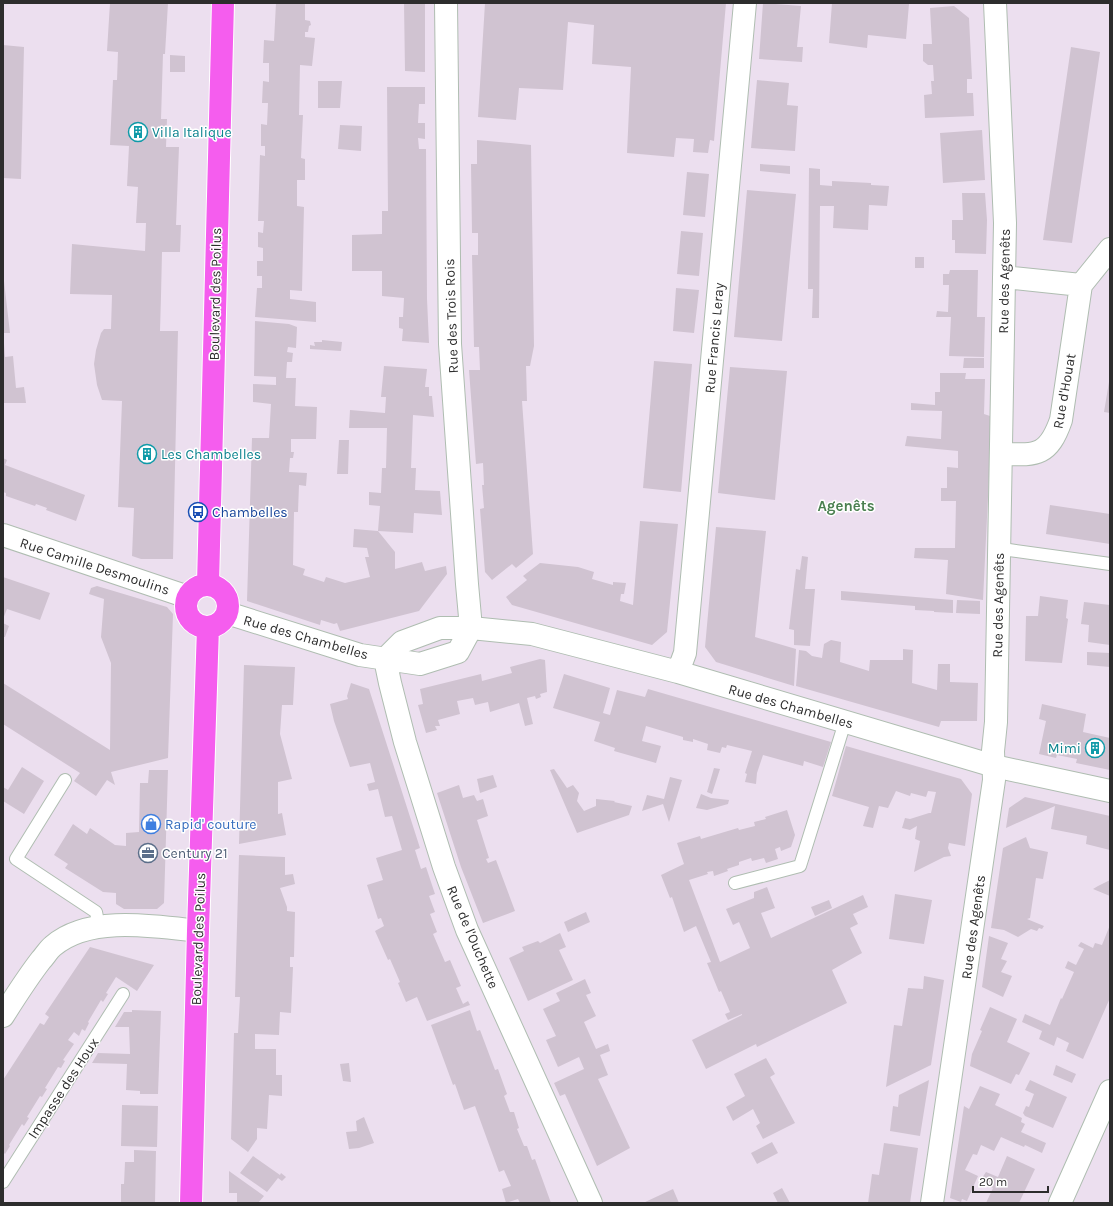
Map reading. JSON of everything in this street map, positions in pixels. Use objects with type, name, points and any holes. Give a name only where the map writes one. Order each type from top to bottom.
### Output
[{"type":"main road","name":"Boulevard des Poilus","points":[[208,584],[223,3]]},
{"type":"main road","points":[[208,584],[215,586],[225,594],[228,600],[227,613],[220,623],[208,627],[197,624],[192,620],[186,609],[188,597],[191,592],[198,586],[208,584]]},
{"type":"main road","name":"Boulevard des Poilus","points":[[191,1203],[208,627]]},
{"type":"street","name":"Rue des Trois Rois","points":[[446,3],[450,344],[471,628]]},
{"type":"street","name":"Rue Francis Leray","points":[[678,672],[685,653],[745,3]]},
{"type":"street","name":"Rue des Agenêts","points":[[932,1203],[993,789],[996,722],[1005,223],[995,3]]},
{"type":"street","name":"Rue d'Houat","points":[[1001,454],[1024,455],[1036,453],[1046,447],[1055,436],[1061,420],[1081,285],[1110,248]]},
{"type":"street","points":[[1004,277],[1081,285]]},
{"type":"street","name":"Rue Camille Desmoulins","points":[[3,535],[188,597]]},
{"type":"street","name":"Rue des Chambelles","points":[[227,613],[360,655],[420,664],[458,652],[471,628],[532,634],[678,672],[994,766],[1110,791]]},
{"type":"street","name":"Rue de l'Ouchette","points":[[386,659],[404,742],[444,867],[467,930],[591,1203]]},
{"type":"street","points":[[3,1016],[30,975],[52,947],[67,935],[85,929],[129,925],[198,931]]},
{"type":"street","points":[[1060,1203],[1110,1091]]},
{"type":"lane","points":[[999,551],[1009,550],[1110,564]]},
{"type":"lane","points":[[735,883],[800,866],[846,722]]},
{"type":"lane","points":[[65,780],[16,859],[96,912],[99,927]]},
{"type":"lane","name":"Impasse des Houx","points":[[3,1182],[123,994]]},
{"type":"building","points":[[110,3],[168,3],[165,54],[163,54],[161,119],[167,119],[166,147],[179,147],[176,225],[181,225],[180,252],[162,252],[160,331],[178,331],[173,559],[141,559],[132,556],[134,508],[118,507],[122,401],[102,400],[97,385],[94,364],[101,333],[104,329],[111,329],[112,295],[70,294],[72,244],[145,251],[146,223],[136,223],[138,187],[127,186],[129,146],[110,145],[113,80],[117,80],[118,52],[107,51]]},
{"type":"building","points":[[276,3],[305,3],[305,20],[310,21],[311,25],[309,26],[308,32],[305,32],[305,37],[315,38],[312,66],[300,65],[299,115],[303,115],[301,158],[305,159],[305,180],[297,180],[297,206],[304,207],[302,291],[290,290],[290,299],[316,302],[316,322],[255,317],[257,288],[262,288],[262,276],[257,276],[257,261],[263,261],[263,248],[258,247],[258,232],[263,233],[264,221],[258,221],[260,155],[265,156],[265,146],[261,146],[261,124],[267,125],[268,103],[262,103],[263,81],[269,82],[269,63],[263,63],[264,40],[274,41]]},
{"type":"building","points":[[404,3],[425,3],[425,72],[405,71]]},
{"type":"building","points":[[485,3],[726,3],[714,141],[710,140],[708,153],[693,152],[694,139],[676,138],[674,157],[627,153],[631,67],[592,64],[594,25],[568,22],[563,90],[519,88],[516,120],[478,117]]},
{"type":"building","points":[[763,3],[801,6],[797,47],[803,47],[802,62],[759,59]]},
{"type":"building","points":[[832,3],[909,4],[906,39],[868,35],[867,48],[829,43]]},
{"type":"building","points":[[954,6],[969,18],[972,79],[967,79],[967,93],[973,93],[974,116],[925,118],[924,95],[932,94],[931,81],[934,81],[933,65],[928,65],[923,61],[923,44],[932,44],[930,8]]},
{"type":"building","points":[[3,45],[24,47],[21,179],[3,178]]},
{"type":"building","points":[[1071,47],[1100,52],[1072,243],[1043,240]]},
{"type":"building","points":[[170,55],[185,56],[185,72],[170,72]]},
{"type":"building","points":[[757,80],[789,83],[787,105],[798,106],[795,151],[751,148]]},
{"type":"building","points":[[318,81],[342,81],[340,108],[318,108]]},
{"type":"building","points":[[387,87],[425,87],[425,104],[419,104],[418,123],[425,123],[425,139],[418,138],[419,149],[426,149],[427,299],[429,343],[402,341],[403,329],[399,328],[399,317],[403,317],[404,298],[382,296],[382,271],[352,271],[352,235],[382,234],[382,211],[388,211]]},
{"type":"building","points":[[340,125],[362,126],[361,151],[338,149]]},
{"type":"building","points":[[982,130],[985,180],[943,183],[940,133]]},
{"type":"building","points":[[477,140],[531,145],[534,346],[530,366],[526,366],[527,401],[522,401],[533,554],[516,568],[512,564],[492,580],[485,572],[480,509],[484,508],[482,485],[484,485],[483,463],[476,464],[469,370],[480,370],[479,347],[474,347],[472,255],[478,255],[478,233],[472,233],[471,164],[477,164]]},
{"type":"building","points":[[760,164],[790,166],[790,174],[760,171]]},
{"type":"building","points":[[809,168],[820,169],[820,185],[832,186],[832,181],[871,183],[871,185],[889,186],[887,206],[869,205],[868,230],[833,228],[834,206],[820,206],[819,318],[812,318],[813,289],[808,289]]},
{"type":"building","points":[[687,172],[709,174],[705,217],[683,215]]},
{"type":"building","points":[[747,190],[796,194],[782,341],[734,337]]},
{"type":"building","points":[[962,193],[985,193],[987,220],[986,254],[955,253],[955,240],[952,240],[952,220],[963,220]]},
{"type":"building","points":[[681,231],[703,233],[699,276],[677,274]]},
{"type":"building","points":[[915,257],[924,257],[924,268],[915,268]]},
{"type":"building","points":[[950,270],[978,270],[977,317],[985,317],[984,357],[949,356],[951,317],[936,317],[937,311],[948,312],[949,285],[943,285],[943,274],[949,274]]},
{"type":"building","points":[[4,281],[10,333],[3,333]]},
{"type":"building","points":[[676,288],[699,290],[694,333],[673,331]]},
{"type":"building","points":[[255,321],[289,324],[297,327],[296,348],[288,347],[287,352],[293,353],[292,362],[287,362],[286,378],[296,378],[295,406],[317,407],[316,439],[291,439],[291,452],[294,452],[293,458],[290,458],[289,472],[307,473],[306,486],[299,485],[298,512],[294,512],[293,565],[305,569],[303,575],[324,582],[326,577],[345,583],[370,577],[365,557],[369,557],[367,548],[353,547],[354,529],[378,531],[395,552],[395,569],[422,562],[425,571],[446,566],[447,574],[419,611],[340,631],[337,623],[334,624],[321,620],[320,625],[247,601],[252,438],[269,438],[271,404],[253,402],[253,384],[276,385],[276,377],[254,376]]},
{"type":"building","points":[[322,340],[342,342],[341,351],[310,349],[310,345],[315,346],[314,342],[322,342]]},
{"type":"building","points":[[3,343],[5,357],[13,356],[16,388],[24,387],[26,403],[3,403]]},
{"type":"building","points":[[964,358],[984,358],[984,368],[963,368]]},
{"type":"building","points":[[654,361],[692,364],[681,492],[643,488]]},
{"type":"building","points":[[384,366],[427,369],[425,387],[429,387],[429,396],[432,396],[434,417],[413,415],[411,468],[416,468],[415,490],[440,491],[442,515],[414,513],[413,533],[378,531],[380,506],[369,505],[369,492],[381,493],[382,468],[386,468],[387,428],[349,428],[350,410],[385,413],[386,397],[381,397]]},
{"type":"building","points":[[730,367],[787,371],[775,500],[718,493]]},
{"type":"building","points":[[940,373],[966,373],[965,379],[985,379],[984,414],[990,416],[990,455],[983,600],[946,594],[948,560],[914,558],[915,548],[955,548],[956,501],[941,501],[941,488],[947,488],[947,467],[958,468],[958,451],[905,446],[907,436],[941,439],[942,411],[911,410],[911,403],[935,405],[935,392],[940,392]]},
{"type":"building","points":[[1109,382],[1110,383],[1110,413],[1104,412]]},
{"type":"building","points":[[339,440],[349,440],[348,474],[337,474]]},
{"type":"building","points":[[3,458],[7,460],[5,465],[85,495],[76,521],[46,510],[47,508],[36,504],[35,506],[6,496],[6,493],[3,492]]},
{"type":"building","points":[[1050,505],[1110,514],[1110,544],[1046,534]]},
{"type":"building","points":[[640,521],[678,524],[667,632],[652,645],[512,605],[506,597],[527,580],[523,576],[540,563],[578,567],[594,572],[592,579],[613,585],[613,582],[626,583],[624,594],[621,594],[620,601],[633,605]]},
{"type":"building","points":[[716,527],[766,531],[755,637],[796,649],[794,686],[716,662],[705,647]]},
{"type":"building","points":[[802,556],[808,557],[805,589],[815,589],[810,646],[794,645],[794,630],[789,629],[796,569],[800,570]]},
{"type":"building","points":[[3,577],[50,593],[40,620],[7,609],[3,619]]},
{"type":"building","points":[[97,586],[167,607],[173,614],[168,758],[111,772],[115,785],[107,780],[96,796],[74,781],[80,773],[3,724],[3,683],[110,750],[111,663],[101,637],[104,599],[89,594],[91,588]]},
{"type":"building","points":[[841,591],[953,600],[953,613],[915,610],[915,606],[841,600]]},
{"type":"building","points":[[1040,596],[1068,600],[1066,618],[1068,619],[1062,663],[1025,661],[1026,616],[1038,616]]},
{"type":"building","points":[[957,600],[980,601],[980,614],[956,613]]},
{"type":"building","points":[[1084,602],[1110,605],[1110,645],[1088,642],[1089,625],[1081,624]]},
{"type":"building","points":[[3,623],[9,626],[5,637],[3,637]]},
{"type":"building","points":[[831,640],[841,642],[840,662],[869,671],[870,660],[903,660],[903,649],[913,650],[912,683],[937,690],[938,664],[950,664],[950,682],[978,683],[977,721],[941,721],[939,727],[796,686],[799,650],[806,651],[812,656],[822,658],[824,644]]},
{"type":"building","points":[[1087,652],[1110,653],[1110,667],[1087,665]]},
{"type":"building","points":[[540,659],[545,660],[547,692],[540,694],[541,697],[536,699],[535,696],[527,698],[533,724],[525,726],[519,703],[490,712],[488,702],[475,705],[473,698],[457,701],[460,714],[438,720],[440,726],[435,726],[437,730],[426,733],[418,705],[423,704],[420,689],[481,674],[482,681],[512,673],[510,667]]},
{"type":"building","points":[[244,665],[295,667],[293,705],[282,705],[280,734],[292,779],[278,782],[278,814],[282,813],[286,835],[239,844]]},
{"type":"building","points":[[564,674],[610,688],[603,713],[610,715],[617,690],[645,697],[648,689],[831,742],[823,767],[804,761],[803,766],[763,755],[757,773],[756,784],[745,782],[747,774],[745,773],[752,751],[727,745],[726,748],[722,747],[720,753],[707,750],[708,744],[693,739],[693,742],[683,740],[683,737],[646,726],[642,741],[661,746],[656,763],[614,751],[615,748],[594,741],[600,722],[553,708]]},
{"type":"building","points":[[351,683],[369,689],[420,848],[415,850],[421,869],[426,867],[435,894],[429,896],[435,912],[430,914],[437,932],[433,934],[445,962],[450,960],[461,986],[456,988],[463,1004],[468,1001],[470,1005],[427,1021],[417,997],[406,1002],[398,983],[400,982],[390,959],[388,960],[375,931],[384,926],[381,918],[378,919],[367,885],[383,880],[376,858],[402,850],[392,816],[385,817],[378,789],[369,791],[367,784],[375,782],[370,763],[350,767],[334,721],[330,704],[348,699],[347,696]]},
{"type":"building","points":[[1042,704],[1086,714],[1083,732],[1110,738],[1110,770],[1076,763],[1077,759],[1057,755],[1056,758],[1039,754],[1046,721],[1039,719]]},
{"type":"building","points":[[846,746],[961,779],[972,794],[965,846],[949,843],[948,848],[951,856],[944,857],[914,872],[920,841],[915,839],[917,826],[910,830],[902,828],[905,818],[910,819],[931,813],[936,792],[928,791],[926,797],[911,793],[910,796],[896,791],[888,808],[879,806],[873,828],[863,826],[869,807],[832,796]]},
{"type":"building","points":[[22,767],[44,781],[24,814],[3,801],[3,787],[8,790]]},
{"type":"building","points":[[714,768],[720,769],[712,794],[707,792]]},
{"type":"building","points":[[554,769],[567,788],[573,785],[579,793],[577,801],[584,811],[596,806],[596,799],[615,801],[614,802],[632,806],[629,815],[577,833],[550,770]]},
{"type":"building","points":[[149,770],[168,770],[164,903],[157,909],[124,909],[116,904],[116,893],[103,892],[65,868],[68,864],[54,855],[73,824],[87,834],[90,828],[115,845],[126,846],[126,833],[139,832],[140,783],[148,783]]},
{"type":"building","points":[[493,775],[497,787],[480,793],[477,779]]},
{"type":"building","points":[[670,777],[682,780],[669,822],[663,804],[642,811],[647,795],[664,799]]},
{"type":"building","points":[[459,785],[463,798],[474,795],[477,801],[483,799],[488,816],[477,820],[489,858],[486,859],[488,863],[496,860],[515,911],[483,923],[461,867],[437,793]]},
{"type":"building","points":[[701,794],[711,798],[729,800],[728,804],[707,810],[696,808]]},
{"type":"building","points":[[1025,797],[1110,816],[1110,850],[1086,844],[1087,836],[1051,829],[1055,806],[1006,828],[1009,808]]},
{"type":"building","points":[[787,810],[795,835],[791,847],[781,851],[780,847],[775,849],[778,859],[766,863],[764,858],[752,861],[751,858],[739,862],[739,865],[714,876],[713,871],[689,880],[720,962],[750,948],[739,922],[733,925],[726,909],[754,898],[754,892],[767,887],[775,908],[761,913],[771,938],[863,895],[868,907],[853,914],[858,924],[850,928],[862,953],[832,970],[847,1003],[757,1047],[756,1044],[706,1069],[692,1040],[742,1014],[728,1020],[725,1014],[730,1012],[721,991],[719,992],[707,963],[711,962],[696,926],[684,932],[672,897],[670,898],[661,875],[684,864],[677,843],[700,836],[701,839],[738,828],[739,830],[755,826],[754,822],[766,819],[765,817]]},
{"type":"building","points":[[1026,837],[1030,848],[1048,852],[1043,879],[1036,878],[1030,918],[1027,919],[1044,926],[1042,929],[1039,928],[1037,931],[1031,929],[1018,937],[1004,930],[991,928],[1003,848]]},
{"type":"building","points":[[239,855],[285,857],[285,875],[293,874],[295,884],[280,888],[287,911],[295,912],[294,957],[290,957],[290,967],[293,967],[291,1013],[280,1012],[279,1035],[255,1034],[255,1049],[276,1049],[276,1075],[282,1075],[282,1096],[269,1095],[267,1129],[257,1128],[257,1139],[248,1152],[231,1139],[234,1033],[238,1033],[240,997],[235,997]]},
{"type":"building","points":[[1110,880],[1110,896],[1093,889],[1098,886]]},
{"type":"building","points":[[895,894],[932,900],[924,944],[889,939]]},
{"type":"building","points":[[829,900],[832,908],[815,916],[811,907]]},
{"type":"building","points":[[586,912],[590,922],[568,932],[564,922]]},
{"type":"building","points":[[1110,925],[1110,998],[1083,1059],[1066,1051],[1069,1043],[1057,1037],[1054,1046],[1039,1039],[1042,1031],[1022,1022],[1025,1014],[1050,1025],[1074,972],[1065,968],[1068,961],[1076,965],[1084,949],[1078,946],[1081,942],[1093,948],[1095,943],[1102,945]]},
{"type":"building","points":[[560,933],[566,947],[559,950],[573,980],[528,1001],[509,958],[524,951],[522,947],[538,941],[540,943]]},
{"type":"building","points":[[989,936],[1008,943],[1001,959],[1007,961],[1001,972],[1012,976],[1003,997],[982,987]]},
{"type":"building","points":[[90,947],[154,965],[137,991],[116,977],[106,993],[108,994],[103,1002],[101,1000],[88,1022],[89,1023],[85,1031],[82,1029],[79,1036],[74,1032],[68,1040],[74,1044],[63,1060],[65,1061],[61,1068],[58,1067],[45,1088],[47,1089],[42,1097],[40,1096],[27,1117],[29,1118],[24,1126],[22,1124],[5,1154],[3,1152],[3,1080],[40,1023],[44,1025],[49,1017],[45,1014]]},
{"type":"building","points":[[924,976],[944,980],[931,1065],[886,1087],[894,1025],[902,1026],[908,988],[923,989]]},
{"type":"building","points":[[585,979],[591,993],[586,995],[596,1016],[584,1022],[596,1049],[608,1044],[610,1051],[600,1055],[608,1075],[598,1079],[630,1148],[597,1166],[565,1094],[560,1096],[554,1083],[584,1069],[579,1057],[558,1067],[546,1040],[556,1036],[543,1009],[560,1001],[556,993]]},
{"type":"building","points":[[990,1007],[1017,1019],[1007,1042],[1030,1053],[1019,1075],[1016,1074],[1011,1084],[970,1066],[972,1054],[982,1031],[980,1030]]},
{"type":"building","points":[[132,1010],[161,1011],[158,1094],[140,1094],[140,1091],[126,1090],[127,1064],[92,1063],[98,1053],[130,1054],[129,1027],[115,1027],[124,1012],[132,1012]]},
{"type":"building","points":[[470,1010],[477,1031],[480,1030],[495,1070],[498,1069],[507,1094],[504,1096],[510,1112],[514,1112],[519,1128],[517,1129],[524,1146],[527,1146],[532,1160],[535,1159],[551,1203],[520,1203],[518,1199],[506,1203],[502,1189],[511,1186],[504,1170],[499,1172],[475,1106],[464,1110],[455,1084],[453,1085],[431,1025]]},
{"type":"building","points":[[766,1058],[775,1074],[770,1077],[795,1123],[763,1139],[756,1126],[760,1123],[753,1109],[733,1121],[726,1107],[745,1096],[734,1074]]},
{"type":"building","points":[[349,1063],[351,1082],[343,1081],[340,1064]]},
{"type":"building","points":[[1056,1065],[1076,1074],[1072,1083],[1053,1075]]},
{"type":"building","points":[[929,1080],[920,1136],[890,1131],[893,1106],[898,1107],[899,1095]]},
{"type":"building","points":[[1030,1080],[1067,1097],[1053,1128],[1025,1116],[1023,1113],[1026,1106],[1029,1107],[1034,1094],[1025,1090]]},
{"type":"building","points":[[980,1086],[1000,1094],[995,1105],[1022,1118],[1021,1122],[1025,1124],[1021,1132],[1046,1143],[1042,1153],[1025,1145],[1024,1147],[1001,1137],[994,1151],[981,1145],[977,1155],[973,1154],[965,1170],[978,1176],[967,1201],[962,1199],[961,1202],[950,1198],[964,1106],[969,1109]]},
{"type":"building","points":[[122,1105],[158,1106],[157,1147],[121,1146]]},
{"type":"building","points":[[364,1117],[374,1143],[359,1148],[349,1149],[346,1132],[357,1131],[356,1121]]},
{"type":"building","points":[[772,1142],[778,1153],[757,1164],[751,1153]]},
{"type":"building","points":[[884,1143],[918,1148],[910,1203],[868,1203],[872,1174],[879,1175]]},
{"type":"building","points":[[134,1150],[156,1151],[155,1203],[121,1203],[121,1184],[124,1184],[125,1162],[134,1162]]},
{"type":"building","points":[[253,1156],[280,1175],[281,1173],[286,1177],[282,1181],[278,1178],[267,1192],[240,1173]]},
{"type":"building","points":[[1007,1156],[1035,1169],[1019,1203],[986,1203],[993,1188],[990,1186],[992,1183],[982,1178],[986,1172],[998,1177]]},
{"type":"building","points":[[229,1171],[264,1196],[258,1203],[237,1203],[237,1193],[229,1193]]},
{"type":"building","points":[[782,1188],[790,1203],[778,1203],[773,1193]]},
{"type":"building","points":[[673,1189],[679,1203],[643,1203]]},
{"type":"place","name":"Villa Italique","points":[[138,132]]},
{"type":"place","name":"Les Chambelles","points":[[147,454]]},
{"type":"place","name":"Chambelles","points":[[198,512]]},
{"type":"place","name":"Mimi","points":[[1095,748]]},
{"type":"place","name":"Rapid' couture","points":[[151,824]]},
{"type":"place","name":"Century 21","points":[[148,853]]},
{"type":"district","name":"Agenêts","points":[[846,506]]}]
